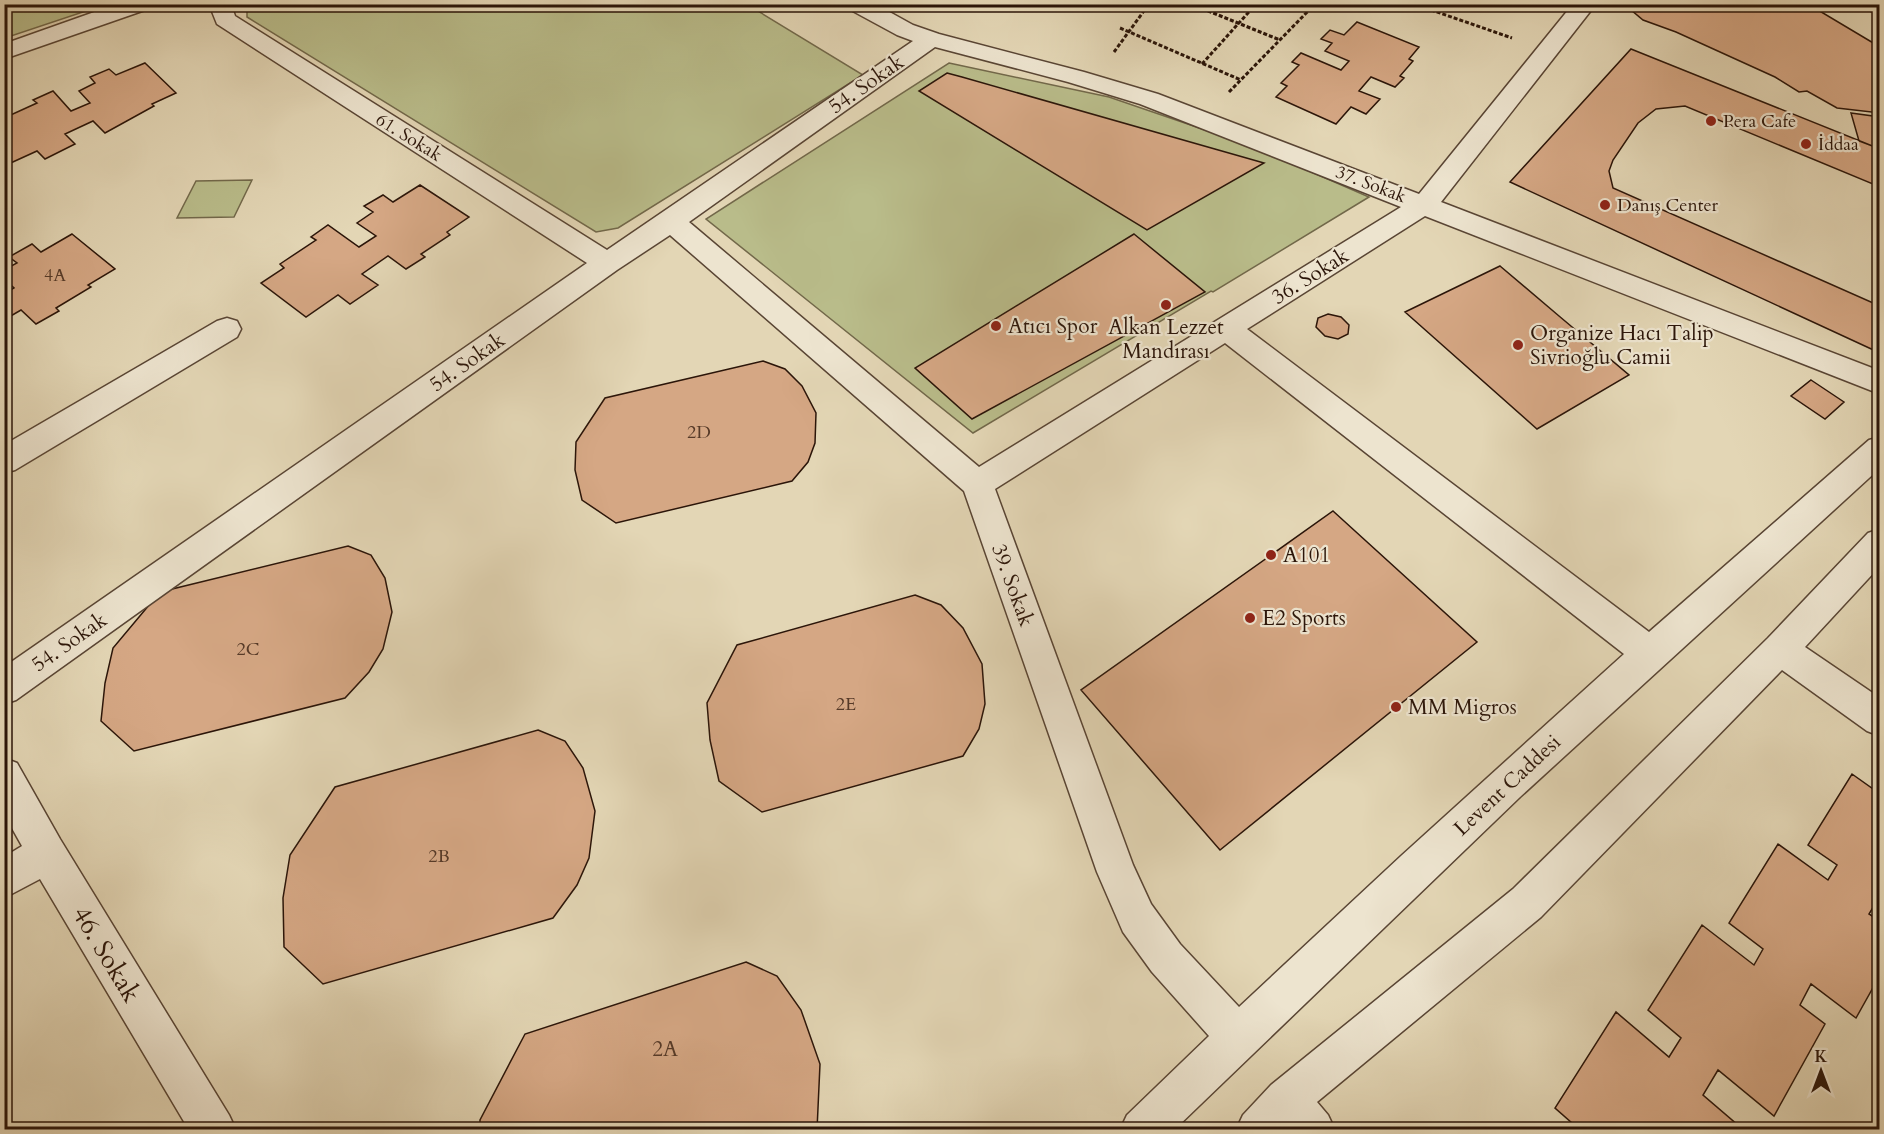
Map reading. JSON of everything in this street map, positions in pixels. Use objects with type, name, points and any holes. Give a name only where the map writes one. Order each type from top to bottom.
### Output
[{"type":"street","points":[[4,52],[140,4]]},
{"type":"street","name":"61. Sokak","points":[[220,4],[225,19],[607,263]]},
{"type":"street","name":"37. Sokak","points":[[857,4],[905,30],[931,39],[1076,77],[1149,99],[1880,383]]},
{"type":"street","name":"36. Sokak","points":[[977,484],[1424,205],[1586,4]]},
{"type":"street","points":[[1875,4],[1880,7]]},
{"type":"street","name":"54. Sokak","points":[[4,688],[607,263],[671,221],[931,39]]},
{"type":"street","name":"39. Sokak","points":[[671,221],[977,484],[1116,872],[1137,918],[1166,958],[1238,1036]]},
{"type":"street","points":[[1226,328],[1649,652]]},
{"type":"street","points":[[4,461],[227,329]]},
{"type":"street","name":"Levent Caddesi","points":[[1142,1130],[1238,1036],[1649,652],[1880,449]]},
{"type":"street","points":[[1286,1120],[1527,903],[1780,649],[1880,543]]},
{"type":"street","points":[[1780,649],[1880,719]]},
{"type":"street","name":"46. Sokak","points":[[4,776],[46,853],[214,1130]]},
{"type":"street","points":[[4,879],[46,853]]},
{"type":"path","points":[[1113,54],[1149,4]]},
{"type":"path","points":[[1191,4],[1280,40]]},
{"type":"path","points":[[1202,64],[1256,4]]},
{"type":"path","points":[[1225,96],[1315,4]]},
{"type":"path","points":[[1414,4],[1514,39]]},
{"type":"path","points":[[1120,28],[1241,80]]},
{"type":"green space","points":[[5,4],[104,4],[104,5],[5,38]]},
{"type":"green space","points":[[247,5],[748,5],[863,75],[618,228],[596,232],[247,17]]},
{"type":"green space","name":"Atıcı Spor","points":[[949,63],[1109,97],[1252,146],[1369,197],[973,433],[706,219]]},
{"type":"green space","points":[[252,180],[234,217],[177,218],[196,181]]},
{"type":"building","points":[[1624,4],[1808,4],[1880,47],[1880,113],[1837,108],[1807,91],[1799,92],[1775,77],[1676,32],[1643,20]]},
{"type":"building","points":[[1357,22],[1419,47],[1409,59],[1413,61],[1400,76],[1404,78],[1395,87],[1371,77],[1359,91],[1380,99],[1366,114],[1351,107],[1336,124],[1276,97],[1287,86],[1281,83],[1299,65],[1292,62],[1301,53],[1341,70],[1349,61],[1325,51],[1332,43],[1321,39],[1330,30],[1344,35]]},
{"type":"building","name":"Danış Center","points":[[1631,49],[1880,149],[1880,187],[1685,106],[1656,109],[1638,123],[1613,160],[1609,171],[1613,188],[1880,306],[1880,353],[1510,182]]},
{"type":"building","points":[[145,63],[176,93],[152,104],[154,106],[105,133],[93,121],[65,134],[75,144],[45,159],[37,151],[4,166],[4,118],[37,103],[33,100],[53,91],[71,111],[90,103],[79,91],[95,83],[90,77],[109,69],[116,75]]},
{"type":"building","points":[[947,73],[1264,163],[1147,230],[919,91]]},
{"type":"building","points":[[1851,113],[1880,117],[1880,149],[1859,141]]},
{"type":"building","points":[[420,185],[469,217],[447,232],[450,235],[421,254],[425,257],[406,269],[388,256],[362,274],[378,285],[350,304],[338,295],[306,317],[261,283],[284,268],[280,264],[316,240],[311,237],[328,225],[359,247],[376,236],[357,223],[373,212],[364,206],[383,195],[393,202]]},
{"type":"building","points":[[72,234],[115,269],[56,308],[59,311],[36,324],[21,310],[4,320],[4,294],[14,288],[4,279],[4,270],[17,263],[9,257],[32,244],[41,252]]},
{"type":"building","points":[[1134,234],[1205,292],[972,419],[915,368]]},
{"type":"building","name":"Organize Hacı Talip Sivrioğlu Camii","points":[[1500,266],[1629,375],[1537,429],[1405,312]]},
{"type":"building","points":[[1328,314],[1341,317],[1349,325],[1348,334],[1338,339],[1325,336],[1316,327],[1318,318]]},
{"type":"building","points":[[763,361],[785,369],[802,386],[816,413],[815,443],[808,462],[792,481],[616,523],[582,500],[575,470],[576,442],[605,398]]},
{"type":"building","points":[[1811,380],[1844,402],[1825,419],[1791,396]]},
{"type":"building","points":[[1333,511],[1477,642],[1220,850],[1081,690]]},
{"type":"building","points":[[348,546],[371,555],[385,578],[392,612],[383,649],[369,672],[345,698],[134,751],[101,721],[105,683],[113,648],[160,592]]},
{"type":"building","points":[[915,595],[941,605],[963,628],[982,664],[985,704],[979,729],[963,756],[762,812],[719,781],[710,740],[707,703],[737,645]]},
{"type":"building","points":[[538,730],[565,741],[583,768],[595,811],[589,858],[577,885],[553,918],[323,984],[284,947],[283,898],[290,855],[335,787]]},
{"type":"building","points":[[1852,774],[1880,794],[1880,896],[1869,914],[1880,921],[1880,975],[1856,1018],[1811,984],[1800,1005],[1825,1024],[1774,1116],[1718,1070],[1703,1095],[1739,1126],[1737,1130],[1580,1130],[1555,1108],[1616,1012],[1669,1057],[1681,1038],[1648,1010],[1702,925],[1754,965],[1763,949],[1729,923],[1778,844],[1828,880],[1837,865],[1808,845]]},
{"type":"building","points":[[746,962],[777,976],[801,1010],[820,1064],[817,1130],[480,1130],[480,1120],[525,1034]]},
{"type":"place","name":"Pera Cafe","points":[[1711,121]]},
{"type":"place","name":"İddaa","points":[[1806,144]]},
{"type":"place","name":"Danış Center","points":[[1605,205]]},
{"type":"place","name":"Alkan Lezzet Mandırası","points":[[1166,305]]},
{"type":"place","name":"Atıcı Spor","points":[[996,326]]},
{"type":"place","name":"Organize Hacı Talip Sivrioğlu Camii","points":[[1518,345]]},
{"type":"place","name":"A101","points":[[1271,555]]},
{"type":"place","name":"E2 Sports","points":[[1250,618]]},
{"type":"place","name":"MM Migros","points":[[1396,707]]}]
